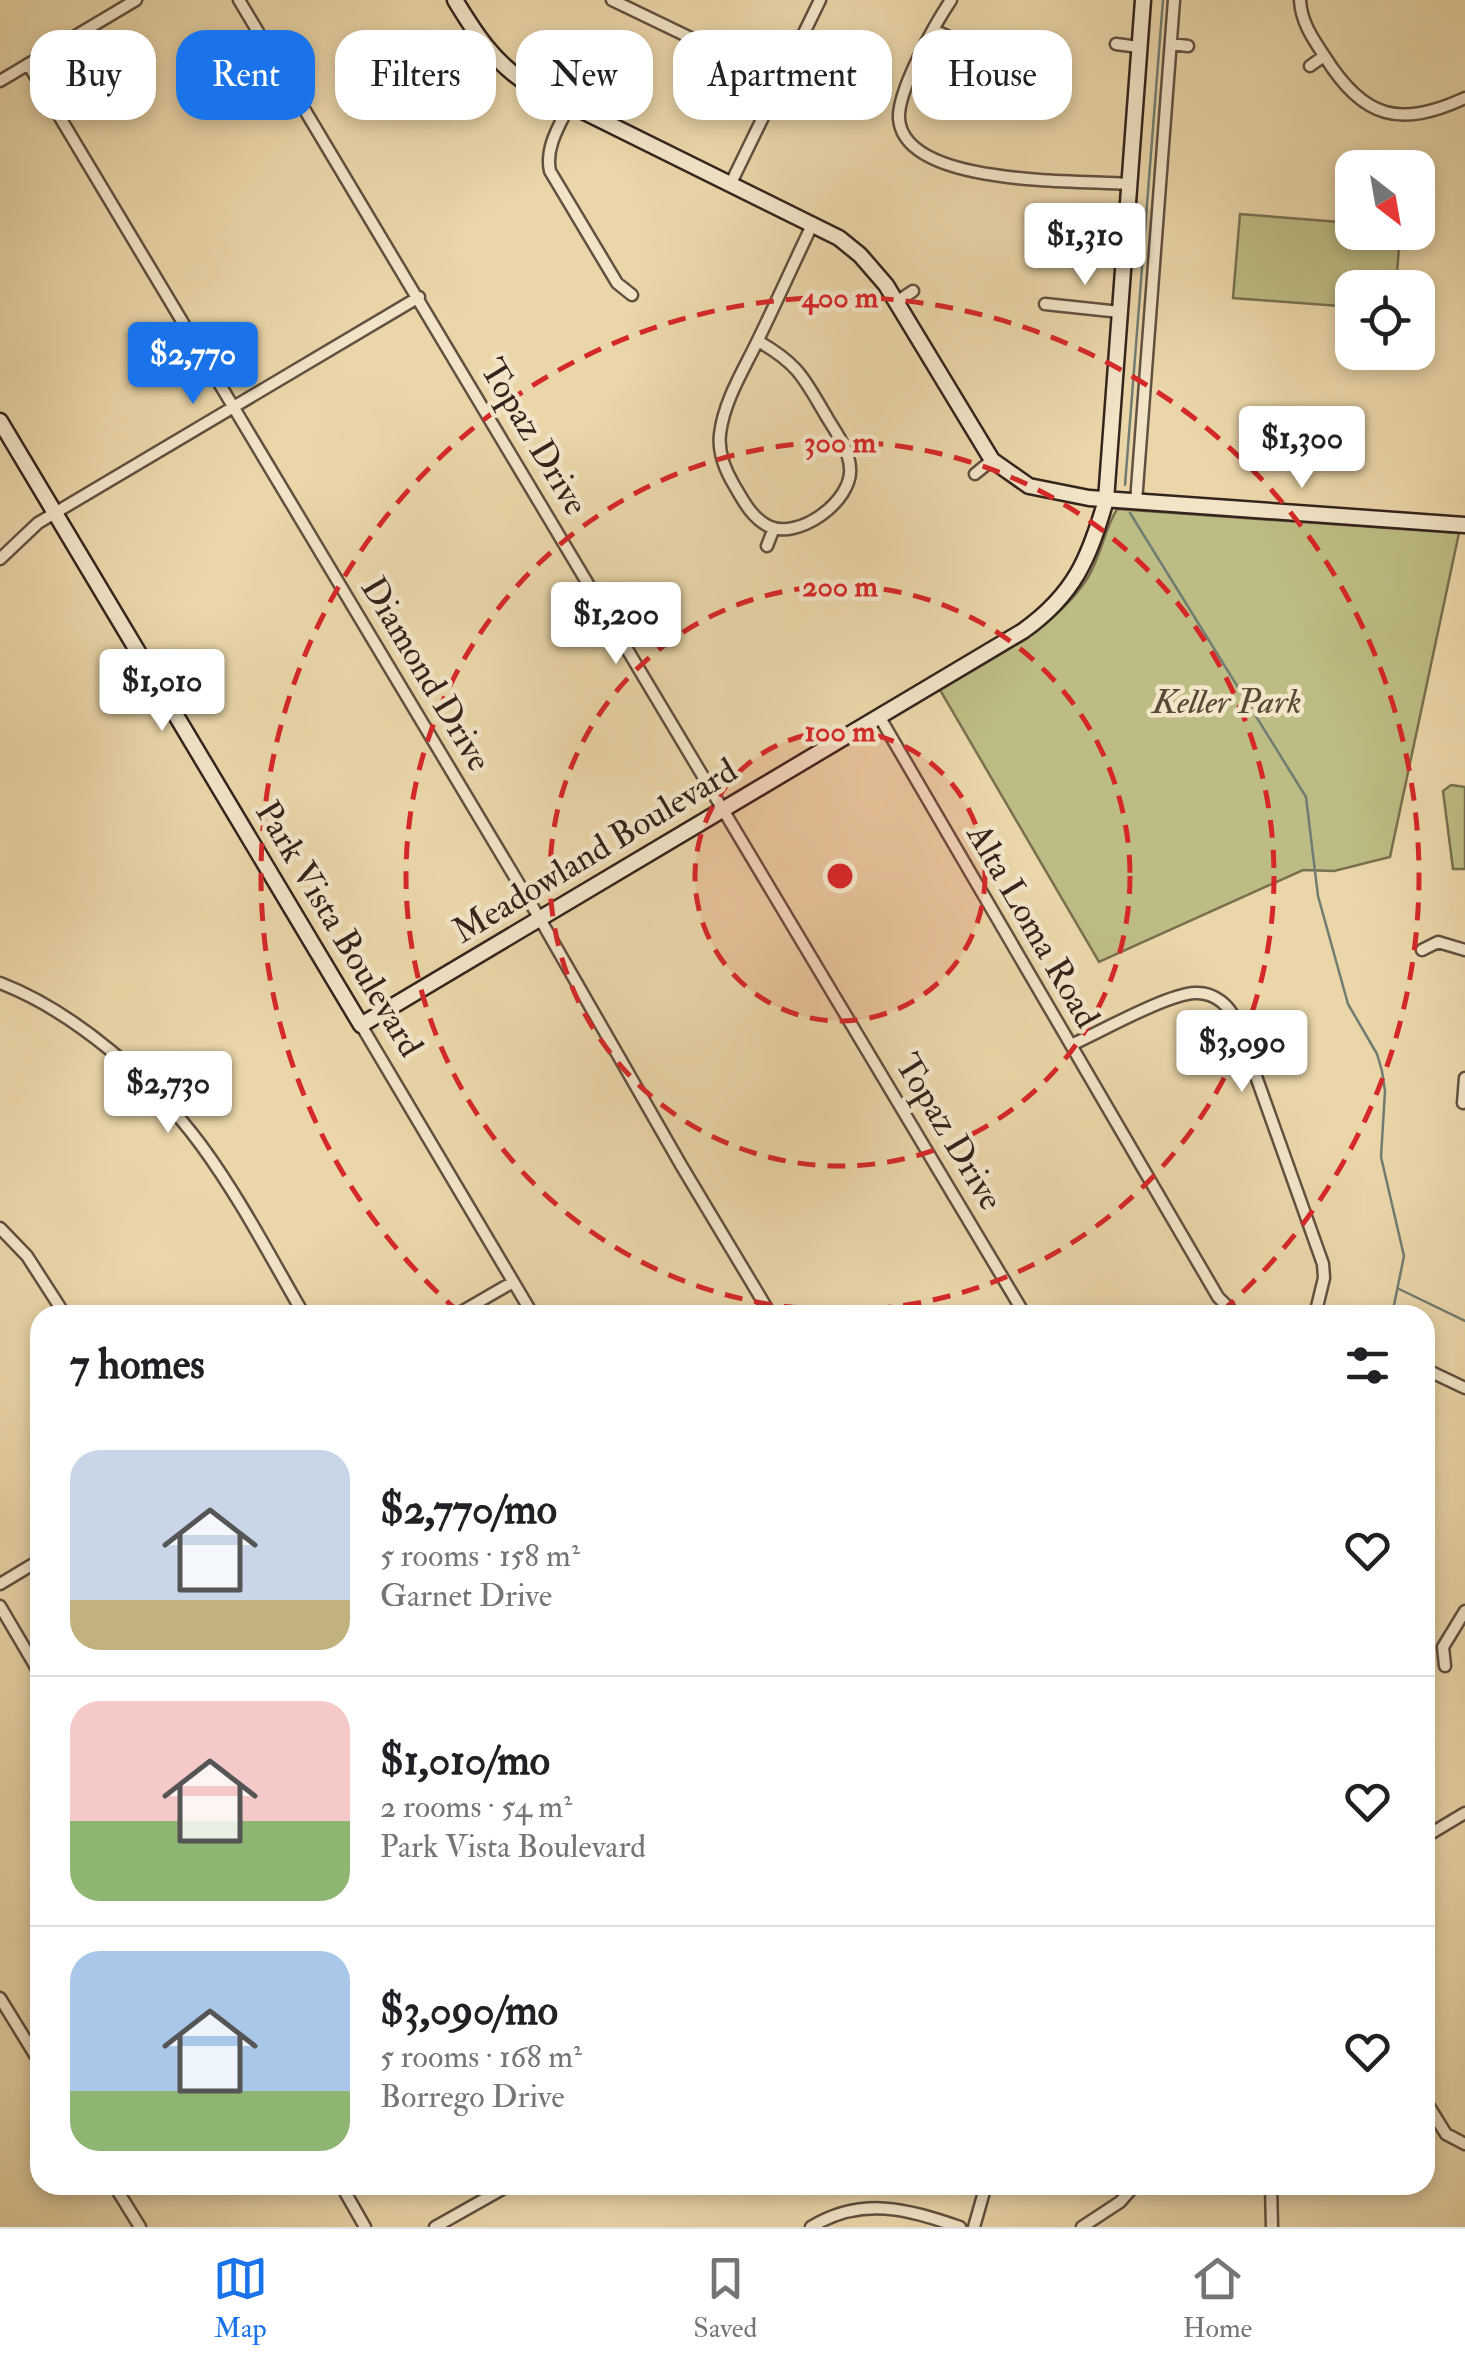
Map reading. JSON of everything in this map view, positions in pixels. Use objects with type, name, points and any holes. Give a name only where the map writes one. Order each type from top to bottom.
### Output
[{"type":"street","points":[[0,81],[136,0]]},
{"type":"street","name":"Topaz Drive","points":[[239,0],[1019,1305]]},
{"type":"street","points":[[455,0],[486,48],[516,74]]},
{"type":"street","points":[[612,0],[673,30]]},
{"type":"street","points":[[805,30],[820,0]]},
{"type":"street","points":[[934,30],[952,0]]},
{"type":"street","name":"Meadowland Boulevard","points":[[361,1025],[1023,631],[1056,605],[1092,550],[1106,500],[1143,0]]},
{"type":"street","points":[[1136,502],[1174,0]]},
{"type":"street","points":[[1300,0],[1303,20],[1350,92],[1382,110],[1422,115],[1465,98]]},
{"type":"street","points":[[1116,44],[1139,46]]},
{"type":"street","points":[[1170,44],[1188,46]]},
{"type":"street","points":[[1310,66],[1324,56]]},
{"type":"street","name":"Diamond Drive","points":[[28,64],[540,919],[765,1305]]},
{"type":"street","points":[[912,80],[900,110],[902,131],[914,150],[936,163],[965,171],[1128,184]]},
{"type":"street","points":[[563,120],[548,164],[617,283],[632,294]]},
{"type":"street","points":[[598,120],[813,224],[860,255],[898,301],[992,460],[1029,486],[1072,497],[1465,525]]},
{"type":"street","points":[[731,183],[762,120]]},
{"type":"street","points":[[758,342],[785,356],[799,371],[844,445],[850,468],[846,488],[832,506],[794,528],[774,528],[756,518],[730,478],[720,448],[730,398],[813,224]]},
{"type":"street","points":[[898,301],[913,291]]},
{"type":"street","points":[[0,559],[26,533],[55,513],[419,296]]},
{"type":"street","points":[[1045,304],[1120,312]]},
{"type":"street","points":[[972,429],[988,420]]},
{"type":"street","points":[[706,422],[722,424]]},
{"type":"street","name":"Park Vista Boulevard","points":[[1,426],[527,1305]]},
{"type":"street","points":[[975,474],[992,460]]},
{"type":"street","points":[[767,546],[774,528]]},
{"type":"street","name":"Alta Loma Road","points":[[879,716],[1227,1305]]},
{"type":"street","points":[[1422,950],[1438,942],[1465,950]]},
{"type":"street","points":[[0,983],[64,1016],[172,1110],[217,1168],[298,1305]]},
{"type":"street","points":[[1071,1045],[1185,994],[1207,994],[1228,1006],[1238,1023],[1323,1264],[1317,1305]]},
{"type":"street","points":[[1462,1103],[1465,1078]]},
{"type":"street","points":[[0,1228],[27,1256],[58,1305]]},
{"type":"street","points":[[473,1305],[513,1282]]},
{"type":"street","points":[[1435,1374],[1465,1388]]},
{"type":"street","points":[[0,1584],[30,1566]]},
{"type":"street","points":[[0,1606],[30,1657]]},
{"type":"street","points":[[1444,1666],[1443,1647],[1465,1611]]},
{"type":"street","points":[[1435,1831],[1465,1814]]},
{"type":"street","points":[[0,1998],[30,2047]]},
{"type":"street","points":[[1435,2116],[1446,2134],[1465,2144]]},
{"type":"street","points":[[120,2195],[140,2227]]},
{"type":"street","points":[[346,2195],[365,2227]]},
{"type":"street","points":[[436,2227],[492,2195]]},
{"type":"street","points":[[974,2227],[983,2195]]},
{"type":"street","points":[[1082,2227],[1126,2195]]},
{"type":"street","points":[[1271,2195],[1272,2227]]},
{"type":"street","points":[[811,2227],[838,2214],[872,2206],[904,2209],[960,2227]]},
{"type":"green space","points":[[1240,214],[1335,222],[1335,250],[1399,250],[1397,270],[1335,270],[1335,306],[1233,298]]},
{"type":"green space","name":"Keller Park","points":[[1117,509],[1459,533],[1390,857],[1334,871],[1303,870],[1099,962],[940,690],[1020,642],[1057,614],[1092,571]]},
{"type":"green space","points":[[1451,785],[1465,787],[1465,869],[1453,869],[1443,791]]},
{"type":"waterway","points":[[1125,485],[1163,0]]},
{"type":"waterway","points":[[1130,513],[1306,797],[1318,896],[1348,1004],[1377,1054],[1382,1071],[1385,1091],[1381,1157],[1404,1256],[1394,1305]]},
{"type":"waterway","points":[[1399,1289],[1432,1305]]},
{"type":"waterway","points":[[1435,1306],[1465,1321]]}]
